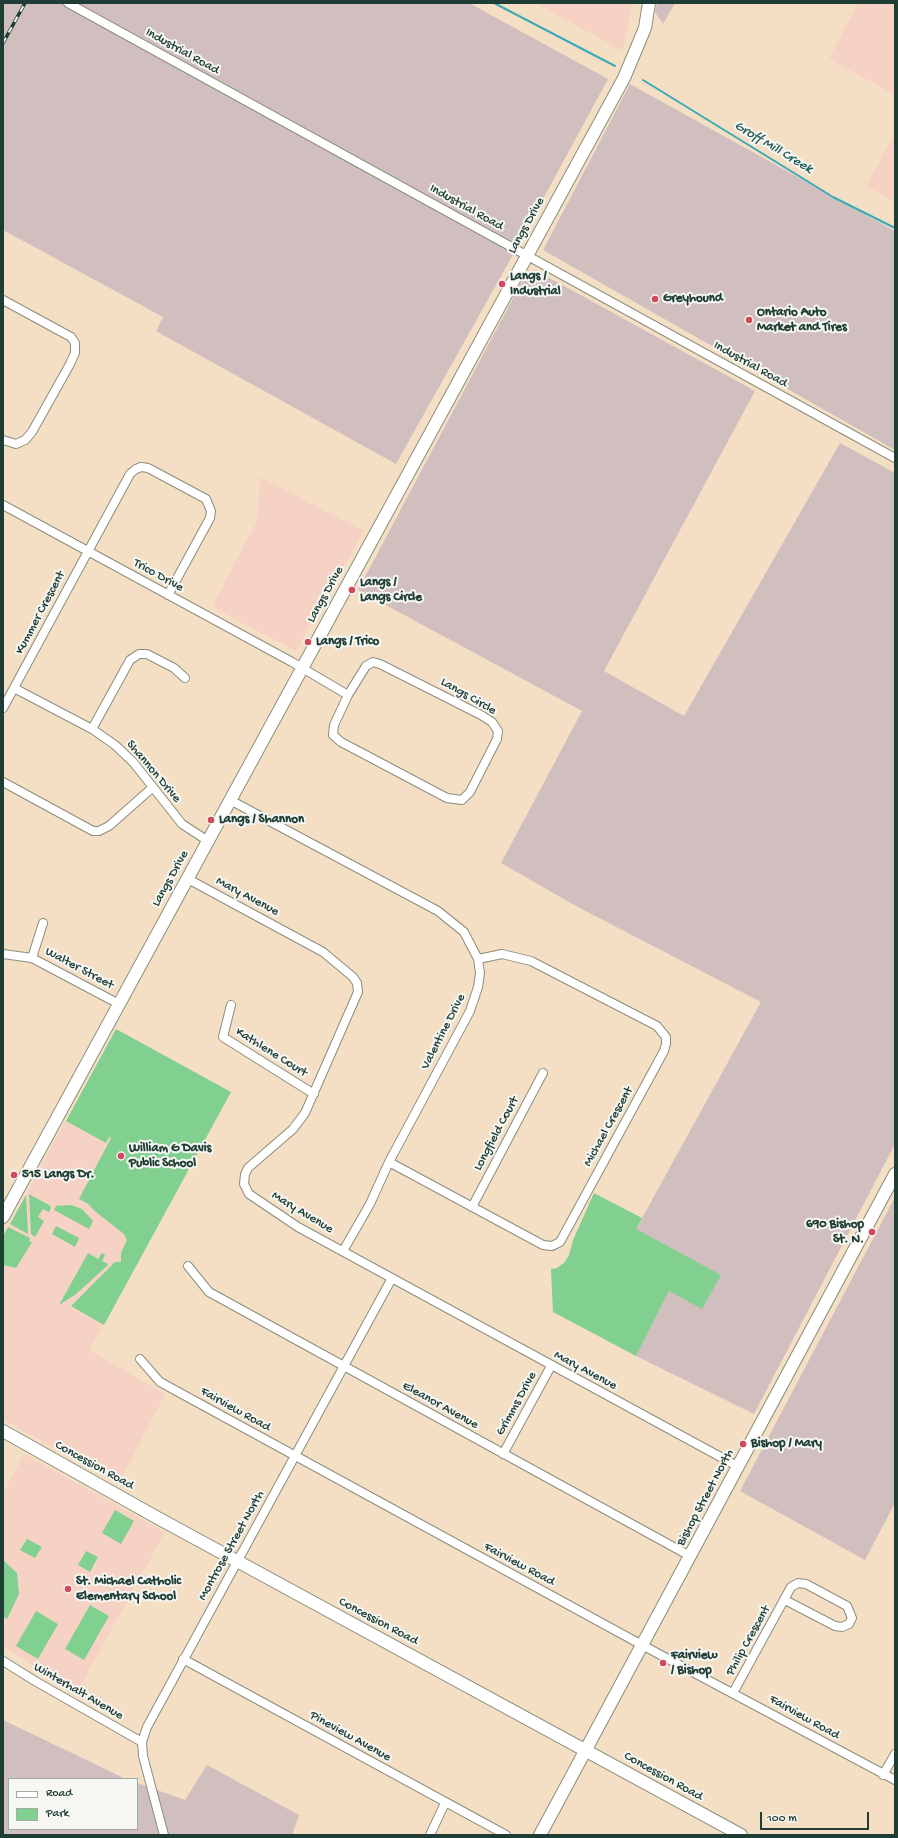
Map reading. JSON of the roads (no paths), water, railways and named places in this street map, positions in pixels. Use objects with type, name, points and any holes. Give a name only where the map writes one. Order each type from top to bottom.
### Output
[{"type":"main road","name":"Langs Drive","points":[[3,1216],[627,71],[645,28],[649,3]]},
{"type":"main road","name":"Bishop Street North","points":[[540,1835],[895,1174]]},
{"type":"main road","name":"Concession Road","points":[[3,1430],[149,1514],[237,1560],[741,1835]]},
{"type":"street","name":"Industrial Road","points":[[68,3],[895,458]]},
{"type":"street","points":[[3,300],[71,337],[75,343],[75,354],[32,432],[25,440],[16,444],[3,440]]},
{"type":"street","name":"Kummer Crescent","points":[[3,708],[130,474],[136,469],[148,468],[206,499],[211,510],[210,518],[168,595]]},
{"type":"street","name":"Trico Drive","points":[[3,505],[302,668]]},
{"type":"street","points":[[92,729],[130,660],[139,654],[147,654],[174,668],[185,678]]},
{"type":"street","name":"Langs Circle","points":[[373,662],[492,722],[498,731],[496,739],[470,792],[462,800],[447,798],[341,742],[334,735],[334,725],[348,695],[366,666],[373,662]]},
{"type":"street","points":[[302,668],[348,695]]},
{"type":"street","name":"Shannon Drive","points":[[14,688],[92,729],[125,754],[182,824],[208,841]]},
{"type":"street","points":[[3,782],[93,831],[99,831],[109,826],[152,788]]},
{"type":"street","name":"Valentine Drive","points":[[230,800],[438,911],[464,932],[478,959],[480,973],[478,987],[470,1011],[389,1162],[370,1204],[343,1251]]},
{"type":"street","name":"Mary Avenue","points":[[188,878],[323,952],[353,976],[357,983],[358,992],[305,1114],[293,1129],[248,1168],[244,1174],[244,1184],[249,1194],[298,1227],[738,1467]]},
{"type":"street","points":[[32,958],[43,923]]},
{"type":"street","name":"Walter Street","points":[[3,954],[32,958],[119,1004]]},
{"type":"street","name":"Michael Crescent","points":[[389,1162],[543,1245],[552,1246],[560,1242],[666,1044],[666,1037],[657,1026],[531,961],[502,954],[478,959]]},
{"type":"street","name":"Kathlene Court","points":[[231,1005],[223,1037],[314,1094]]},
{"type":"street","name":"Longfield Court","points":[[472,1207],[543,1073]]},
{"type":"street","name":"Eleanor Avenue","points":[[188,1266],[209,1292],[690,1556]]},
{"type":"street","name":"Montrose Street North","points":[[164,1835],[143,1756],[142,1742],[147,1726],[392,1278]]},
{"type":"street","name":"Fairview Road","points":[[140,1359],[160,1382],[642,1645],[734,1693],[883,1775],[895,1780]]},
{"type":"street","name":"Grimms Drive","points":[[502,1454],[551,1366]]},
{"type":"street","name":"Philip Crescent","points":[[734,1693],[791,1587],[798,1583],[806,1584],[847,1606],[852,1618],[849,1624],[842,1627],[835,1626],[785,1600]]},
{"type":"street","name":"Pineview Avenue","points":[[183,1659],[506,1835]]},
{"type":"street","name":"Winterhalt Avenue","points":[[3,1661],[35,1682],[142,1742]]},
{"type":"street","points":[[883,1775],[895,1754]]},
{"type":"street","points":[[430,1835],[445,1803]]},
{"type":"waterway","name":"Groff Mill Creek","points":[[494,3],[615,66]]},
{"type":"waterway","name":"Groff Mill Creek","points":[[643,80],[833,197],[895,228]]},
{"type":"railway","points":[[3,43],[25,3]]},
{"type":"place","name":"Langs / Industrial","points":[[502,284]]},
{"type":"place","name":"Greyhound","points":[[655,299]]},
{"type":"place","name":"Ontario Auto Market and Tires","points":[[749,320]]},
{"type":"place","name":"Langs / Langs Circle","points":[[352,590]]},
{"type":"place","name":"Langs / Trico","points":[[308,642]]},
{"type":"place","name":"Langs / Shannon","points":[[211,820]]},
{"type":"place","name":"William G Davis Public School","points":[[121,1156]]},
{"type":"place","name":"515 Langs Dr.","points":[[14,1175]]},
{"type":"place","name":"690 Bishop St. N.","points":[[872,1232]]},
{"type":"place","name":"Bishop / Mary","points":[[743,1444]]},
{"type":"place","name":"St. Michael Catholic Elementary School","points":[[68,1589]]},
{"type":"place","name":"Fairview / Bishop","points":[[663,1663]]}]
